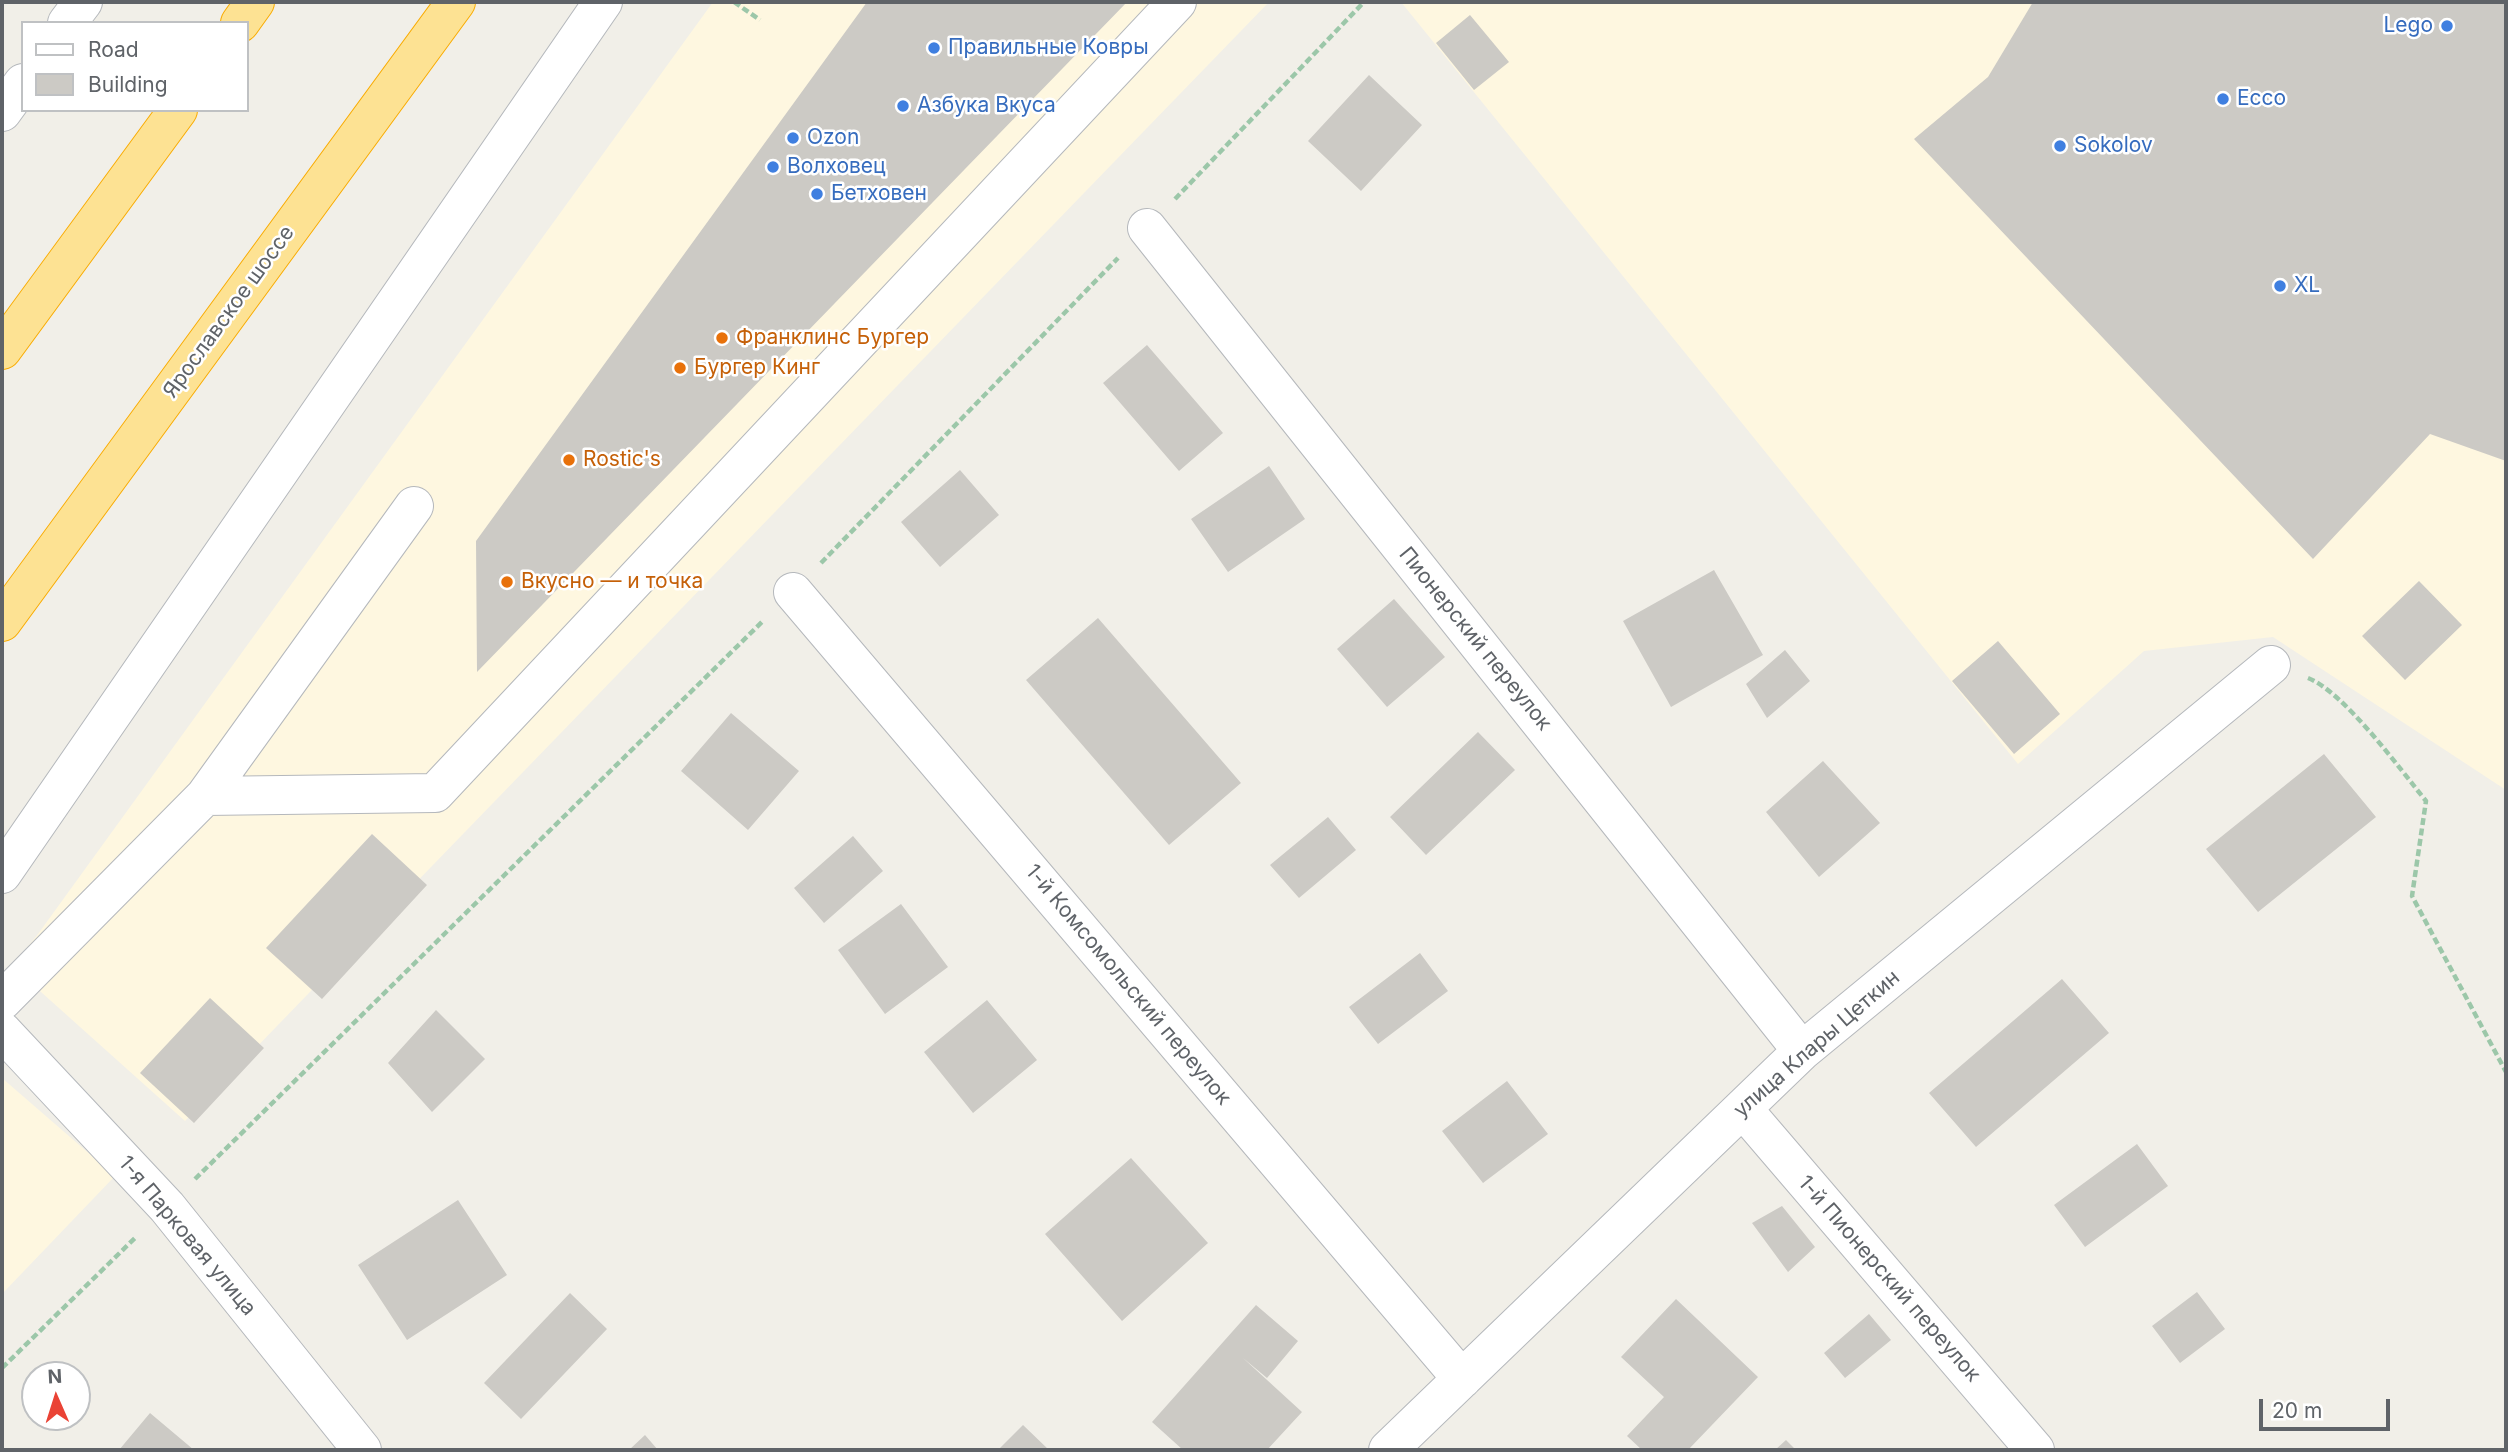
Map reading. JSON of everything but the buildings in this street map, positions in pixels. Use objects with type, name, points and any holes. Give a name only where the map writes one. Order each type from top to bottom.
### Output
[{"type":"highway","points":[[241,21],[255,2]]},
{"type":"highway","name":"Ярославское шоссе","points":[[2,622],[456,2]]},
{"type":"highway","points":[[2,350],[177,112]]},
{"type":"street","points":[[69,21],[83,2]]},
{"type":"street","points":[[2,874],[603,2]]},
{"type":"street","points":[[205,796],[435,793],[1177,2]]},
{"type":"street","points":[[2,112],[21,86]]},
{"type":"street","name":"Пионерский переулок","points":[[1147,228],[1802,1051]]},
{"type":"street","points":[[2,1001],[205,796],[414,506]]},
{"type":"street","name":"1-й Комсомольский переулок","points":[[793,592],[1462,1379]]},
{"type":"street","name":"улица Клары Цеткин","points":[[1388,1450],[1802,1051],[2271,665]]},
{"type":"street","name":"1-я Парковая улица","points":[[2,1031],[167,1207],[362,1450]]},
{"type":"street","name":"1-й Пионерский переулок","points":[[1743,1109],[2035,1450]]},
{"type":"path","points":[[733,2],[760,20]]},
{"type":"path","points":[[2271,665],[2315,681],[2346,706],[2426,801],[2412,896],[2506,1072]]},
{"type":"path","points":[[2,1368],[167,1207]]},
{"type":"shaded area","points":[[713,2],[1269,2],[185,1121],[12,966],[38,934]]},
{"type":"shaded area","points":[[1401,2],[2506,2],[2506,790],[2273,637],[2144,651],[2018,764]]},
{"type":"shaded area","points":[[2,1078],[115,1176],[2,1294]]},
{"type":"place","name":"Lego","points":[[2447,26]]},
{"type":"place","name":"Правильные Ковры","points":[[934,48]]},
{"type":"place","name":"Ecco","points":[[2223,99]]},
{"type":"place","name":"Азбука Вкуса","points":[[903,106]]},
{"type":"place","name":"Ozon","points":[[793,138]]},
{"type":"place","name":"Sokolov","points":[[2060,146]]},
{"type":"place","name":"Волховец","points":[[773,167]]},
{"type":"place","name":"Бетховен","points":[[817,194]]},
{"type":"place","name":"XL","points":[[2280,286]]},
{"type":"place","name":"Франклинс Бургер","points":[[722,338]]},
{"type":"place","name":"Бургер Кинг","points":[[680,368]]},
{"type":"place","name":"Rostic's","points":[[569,460]]},
{"type":"place","name":"Вкусно — и точка","points":[[507,582]]}]
